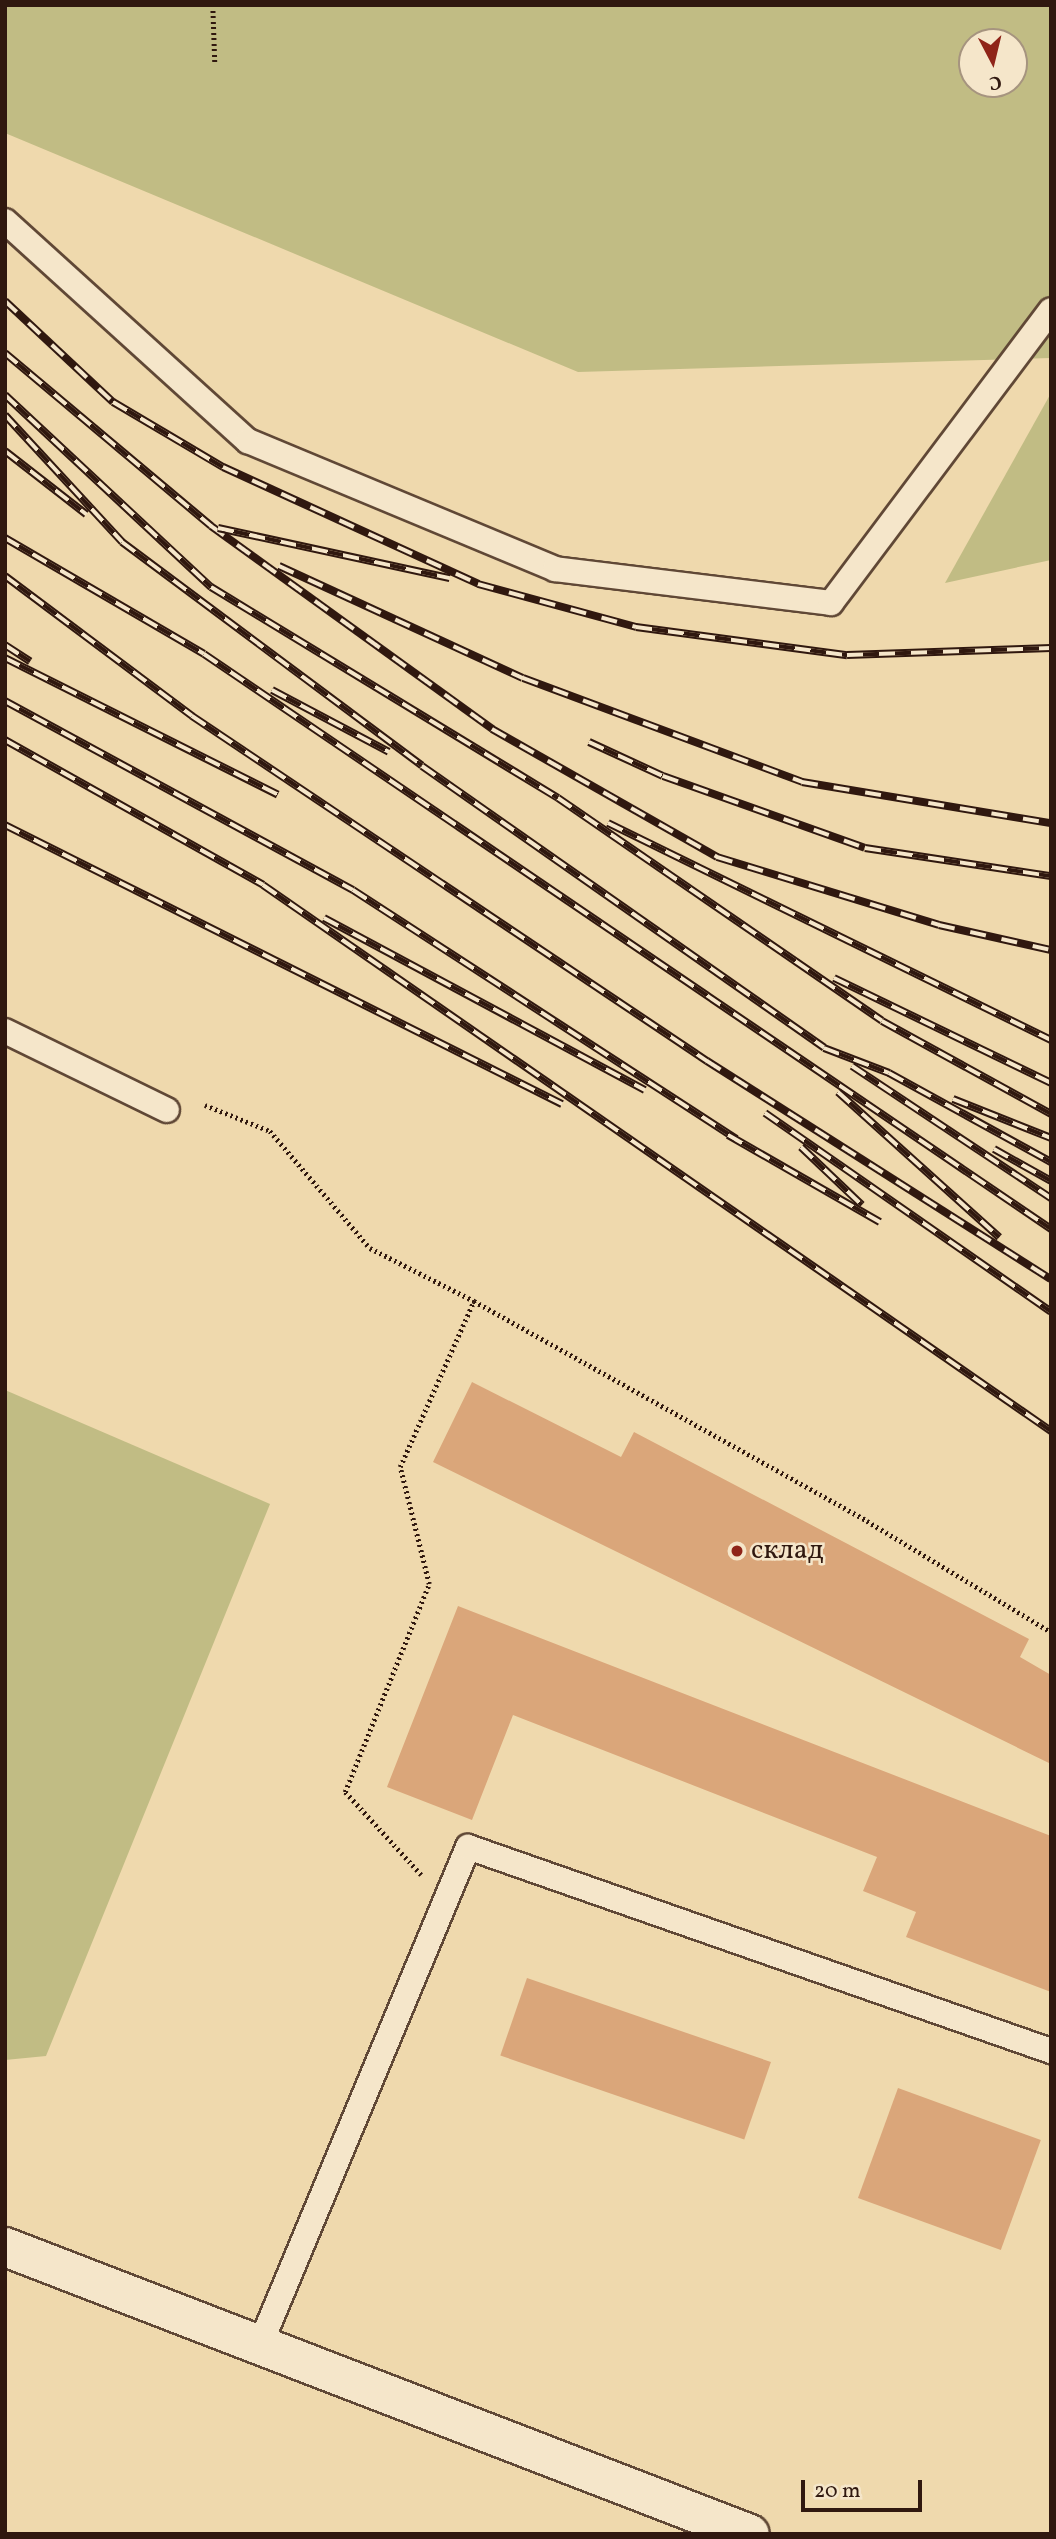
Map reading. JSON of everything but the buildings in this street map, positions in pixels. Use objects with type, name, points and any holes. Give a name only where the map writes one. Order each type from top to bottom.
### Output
[{"type":"street","points":[[5,2247],[751,2534]]},
{"type":"lane","points":[[5,221],[248,441],[555,569],[831,603],[1051,310]]},
{"type":"lane","points":[[5,1031],[167,1110]]},
{"type":"lane","points":[[261,2345],[468,1847],[1051,2050]]},
{"type":"path","points":[[214,5],[215,63]]},
{"type":"path","points":[[205,1105],[270,1131],[370,1248],[474,1301],[867,1521],[1051,1632]]},
{"type":"path","points":[[446,1901],[345,1792],[429,1584],[400,1467],[474,1301]]},
{"type":"shaded area","points":[[5,5],[1051,5],[1051,358],[578,372],[5,133]]},
{"type":"shaded area","points":[[1051,393],[1051,560],[945,583]]},
{"type":"shaded area","points":[[5,1390],[270,1504],[46,2056],[5,2060]]},
{"type":"railway","points":[[5,301],[113,402],[223,467],[478,584],[636,627],[847,655],[1051,648]]},
{"type":"railway","points":[[5,353],[211,526],[492,729],[717,857],[939,925],[1051,950]]},
{"type":"railway","points":[[5,395],[211,587],[558,798],[882,1021],[1051,1114]]},
{"type":"railway","points":[[5,415],[122,542],[422,766],[824,1048],[889,1073],[1051,1162]]},
{"type":"railway","points":[[5,451],[86,514]]},
{"type":"railway","points":[[218,528],[450,578]]},
{"type":"railway","points":[[5,538],[204,654],[1051,1229]]},
{"type":"railway","points":[[279,566],[523,678],[802,782],[1051,823]]},
{"type":"railway","points":[[5,576],[192,716],[707,1061],[1051,1279]]},
{"type":"railway","points":[[5,645],[30,661]]},
{"type":"railway","points":[[5,658],[278,795]]},
{"type":"railway","points":[[272,690],[389,752]]},
{"type":"railway","points":[[5,701],[353,890],[736,1139]]},
{"type":"railway","points":[[5,740],[263,885],[1051,1431]]},
{"type":"railway","points":[[589,742],[663,776],[865,848],[1051,876]]},
{"type":"railway","points":[[608,823],[1051,1040]]},
{"type":"railway","points":[[5,825],[562,1104]]},
{"type":"railway","points":[[324,918],[645,1090]]},
{"type":"railway","points":[[834,978],[1051,1083]]},
{"type":"railway","points":[[852,1066],[1051,1198]]},
{"type":"railway","points":[[838,1092],[999,1237]]},
{"type":"railway","points":[[953,1099],[1051,1138]]},
{"type":"railway","points":[[765,1113],[1051,1312]]},
{"type":"railway","points":[[728,1135],[880,1222]]},
{"type":"railway","points":[[801,1147],[862,1205]]},
{"type":"railway","points":[[994,1149],[1051,1181]]},
{"type":"place","name":"склад","points":[[737,1551]]}]
